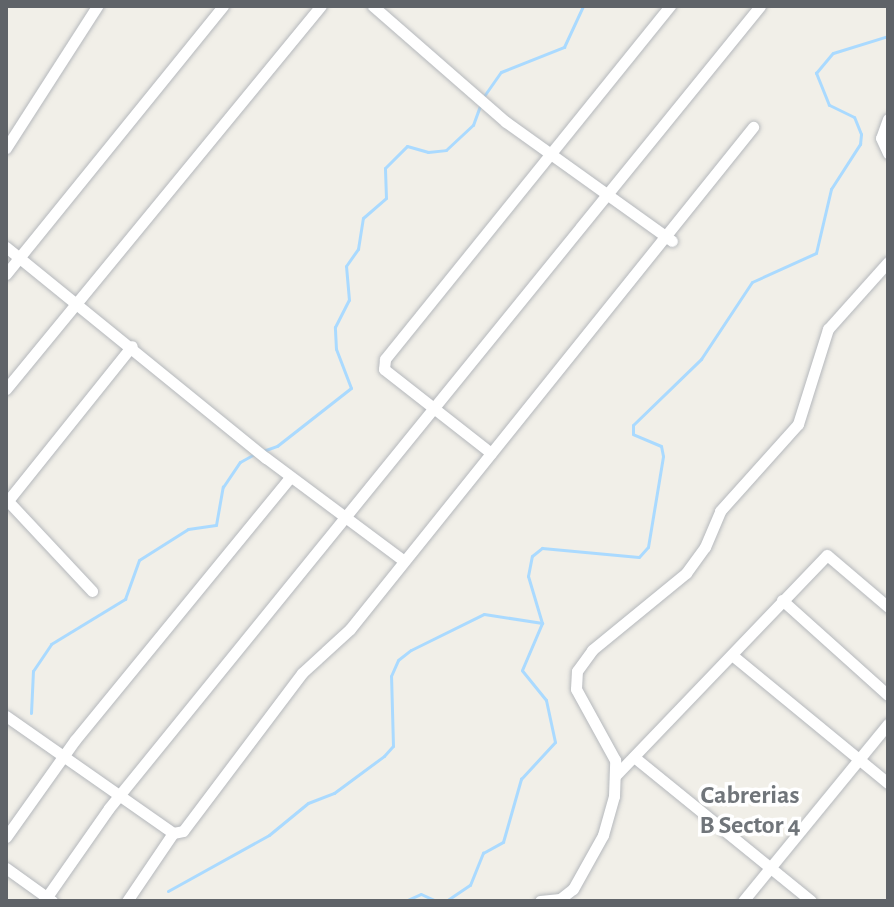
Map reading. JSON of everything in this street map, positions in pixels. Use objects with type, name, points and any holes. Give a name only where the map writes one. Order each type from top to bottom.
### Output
[{"type":"street","points":[[6,148],[97,6]]},
{"type":"street","points":[[6,274],[223,6]]},
{"type":"street","points":[[6,389],[321,6]]},
{"type":"street","points":[[373,6],[506,122],[669,239]]},
{"type":"street","points":[[491,453],[384,369],[385,359],[553,155],[670,6]]},
{"type":"street","points":[[6,868],[48,900],[120,797],[760,6]]},
{"type":"street","points":[[888,119],[881,138],[888,153]]},
{"type":"street","points":[[127,901],[173,833],[183,831],[302,673],[350,629],[669,239],[753,127]]},
{"type":"street","points":[[6,247],[79,301],[290,477],[404,561]]},
{"type":"street","points":[[540,901],[560,899],[573,889],[603,835],[615,776],[615,760],[576,689],[577,671],[592,650],[686,573],[705,547],[720,511],[798,424],[828,329],[888,262]]},
{"type":"street","points":[[92,591],[7,501],[132,346]]},
{"type":"street","points":[[6,837],[63,756],[290,477]]},
{"type":"street","points":[[615,776],[827,555],[888,607]]},
{"type":"street","points":[[782,600],[888,695]]},
{"type":"street","points":[[732,655],[888,783]]},
{"type":"street","points":[[6,716],[173,833]]},
{"type":"street","points":[[743,901],[888,724]]},
{"type":"street","points":[[634,757],[811,901]]},
{"type":"street","points":[[573,889],[579,901]]},
{"type":"waterway","points":[[484,96],[501,72],[564,47],[583,6]]},
{"type":"waterway","points":[[446,901],[470,885],[483,853],[503,842],[521,779],[555,742],[546,700],[522,670],[542,623],[528,576],[532,556],[542,548],[639,557],[648,547],[663,456],[661,446],[633,434],[633,425],[701,359],[752,282],[816,253],[831,189],[860,144],[861,134],[854,117],[829,105],[816,73],[833,53],[888,36]]},
{"type":"waterway","points":[[263,451],[277,446],[351,388],[336,349],[335,327],[349,300],[346,266],[358,249],[363,218],[386,198],[385,168],[407,146],[428,152],[446,150],[473,125],[481,103]]},
{"type":"waterway","points":[[31,713],[33,671],[51,644],[125,599],[139,560],[188,529],[216,525],[223,487],[240,462],[256,453]]},
{"type":"waterway","points":[[168,891],[269,835],[308,803],[334,793],[384,756],[393,746],[391,676],[398,660],[411,650],[484,614],[542,623]]},
{"type":"waterway","points":[[405,901],[421,894],[436,901]]},
{"type":"district","name":"Cabrerias B Sector 4","points":[[750,811]]}]
